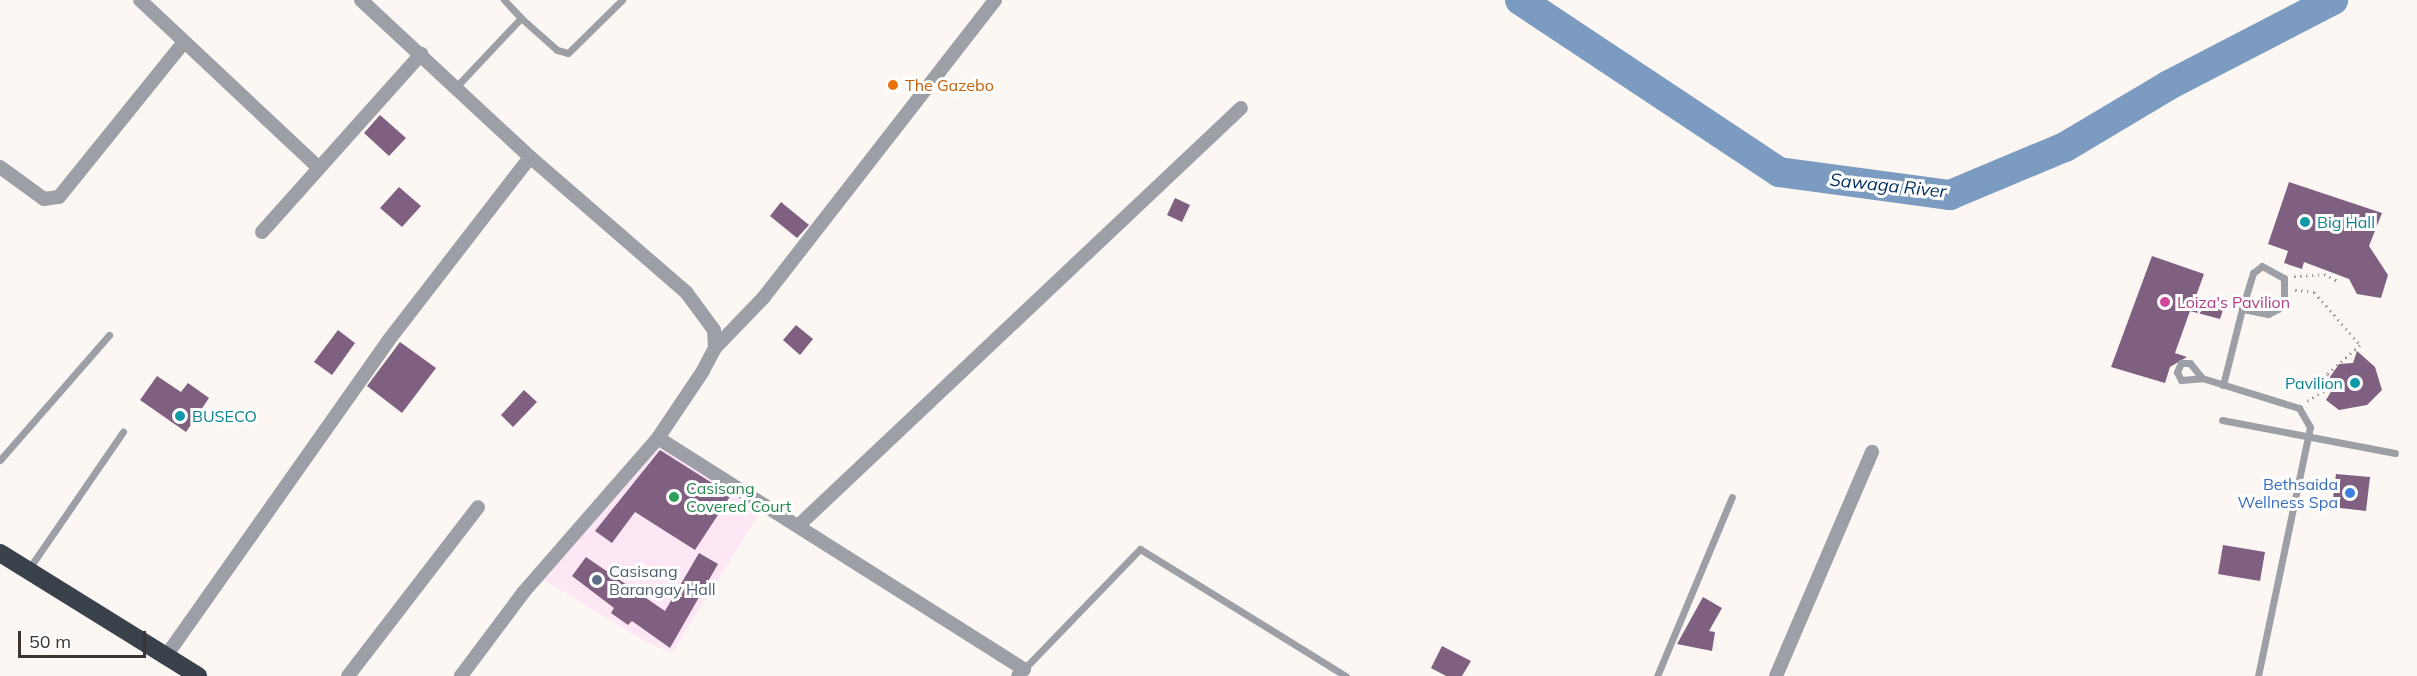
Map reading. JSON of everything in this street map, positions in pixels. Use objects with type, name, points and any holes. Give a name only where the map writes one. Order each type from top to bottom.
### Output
[{"type":"highway","points":[[0,553],[198,676]]},
{"type":"street","points":[[140,0],[319,168]]},
{"type":"street","points":[[361,0],[530,157],[686,292],[714,330],[715,348]]},
{"type":"street","points":[[460,676],[523,593],[658,438],[715,348],[764,297],[995,0]]},
{"type":"street","points":[[0,167],[44,199],[60,197],[184,42]]},
{"type":"street","points":[[262,232],[421,54]]},
{"type":"street","points":[[798,526],[1241,108]]},
{"type":"street","points":[[166,656],[388,341],[530,157]]},
{"type":"street","points":[[658,438],[798,526],[1021,672]]},
{"type":"street","points":[[1776,676],[1872,452]]},
{"type":"street","points":[[348,676],[478,507]]},
{"type":"lane","points":[[504,0],[557,50],[568,53],[622,0]]},
{"type":"lane","points":[[456,87],[521,18]]},
{"type":"lane","points":[[2223,385],[2242,309],[2256,269],[2270,267],[2284,278],[2286,290],[2284,303],[2268,314],[2242,309]]},
{"type":"lane","points":[[0,460],[108,335]]},
{"type":"lane","points":[[2202,378],[2299,408],[2311,434],[2258,676]]},
{"type":"lane","points":[[2222,420],[2311,434],[2395,453]]},
{"type":"lane","points":[[28,570],[123,432]]},
{"type":"lane","points":[[1657,676],[1732,497]]},
{"type":"lane","points":[[1021,672],[1140,549],[1346,676]]},
{"type":"path","points":[[2284,278],[2324,274],[2338,281]]},
{"type":"path","points":[[2286,290],[2314,292],[2360,345],[2327,374],[2324,391],[2299,408]]},
{"type":"shaded area","points":[[658,439],[762,509],[672,653],[646,642],[544,580]]},
{"type":"building","points":[[380,115],[406,138],[389,156],[364,133]]},
{"type":"building","points":[[2289,182],[2382,213],[2369,246],[2388,275],[2381,298],[2357,294],[2349,279],[2304,262],[2302,269],[2284,263],[2288,251],[2268,244]]},
{"type":"building","points":[[399,187],[421,206],[402,227],[380,208]]},
{"type":"building","points":[[1175,198],[1190,205],[1182,222],[1167,215]]},
{"type":"building","points":[[781,202],[809,225],[797,238],[770,216]]},
{"type":"building","name":"Loiza's Pavilion","points":[[2152,256],[2204,274],[2196,296],[2225,304],[2220,319],[2190,311],[2175,353],[2187,357],[2170,367],[2165,383],[2111,367]]},
{"type":"building","points":[[796,325],[813,339],[800,355],[783,340]]},
{"type":"building","points":[[338,330],[355,343],[332,375],[314,362]]},
{"type":"building","points":[[400,342],[436,368],[402,413],[367,386]]},
{"type":"building","name":"Pavilion","points":[[2357,351],[2375,367],[2382,390],[2367,405],[2339,410],[2326,400],[2332,390],[2330,377],[2339,364],[2353,363]]},
{"type":"building","name":"BUSECO","points":[[157,376],[181,392],[188,383],[209,398],[186,432],[140,400]]},
{"type":"building","points":[[524,390],[537,402],[513,427],[501,415]]},
{"type":"building","name":"Casisang Covered Court","points":[[660,450],[731,495],[695,550],[635,512],[612,543],[595,531]]},
{"type":"building","points":[[2336,474],[2370,477],[2366,511],[2332,507]]},
{"type":"building","points":[[2223,545],[2265,552],[2260,581],[2218,574]]},
{"type":"building","points":[[699,553],[718,564],[670,648],[632,621],[628,625],[611,613],[614,608],[572,576],[586,557],[665,611]]},
{"type":"building","points":[[1703,597],[1722,608],[1709,631],[1715,632],[1712,651],[1677,644]]},
{"type":"building","points":[[1442,646],[1471,661],[1462,676],[1446,676],[1431,668]]},
{"type":"waterway","name":"Sawaga River","points":[[1520,0],[1779,172],[1950,195],[2065,147],[2169,85],[2333,0]]},
{"type":"place","name":"The Gazebo","points":[[893,85]]},
{"type":"place","name":"Big Hall","points":[[2305,222]]},
{"type":"place","name":"Loiza's Pavilion","points":[[2165,302]]},
{"type":"place","name":"Pavilion","points":[[2355,383]]},
{"type":"place","name":"BUSECO","points":[[180,416]]},
{"type":"place","name":"Bethsaida Wellness Spa","points":[[2350,493]]},
{"type":"place","name":"Casisang Covered Court","points":[[674,497]]},
{"type":"place","name":"Casisang Barangay Hall","points":[[597,580]]}]
